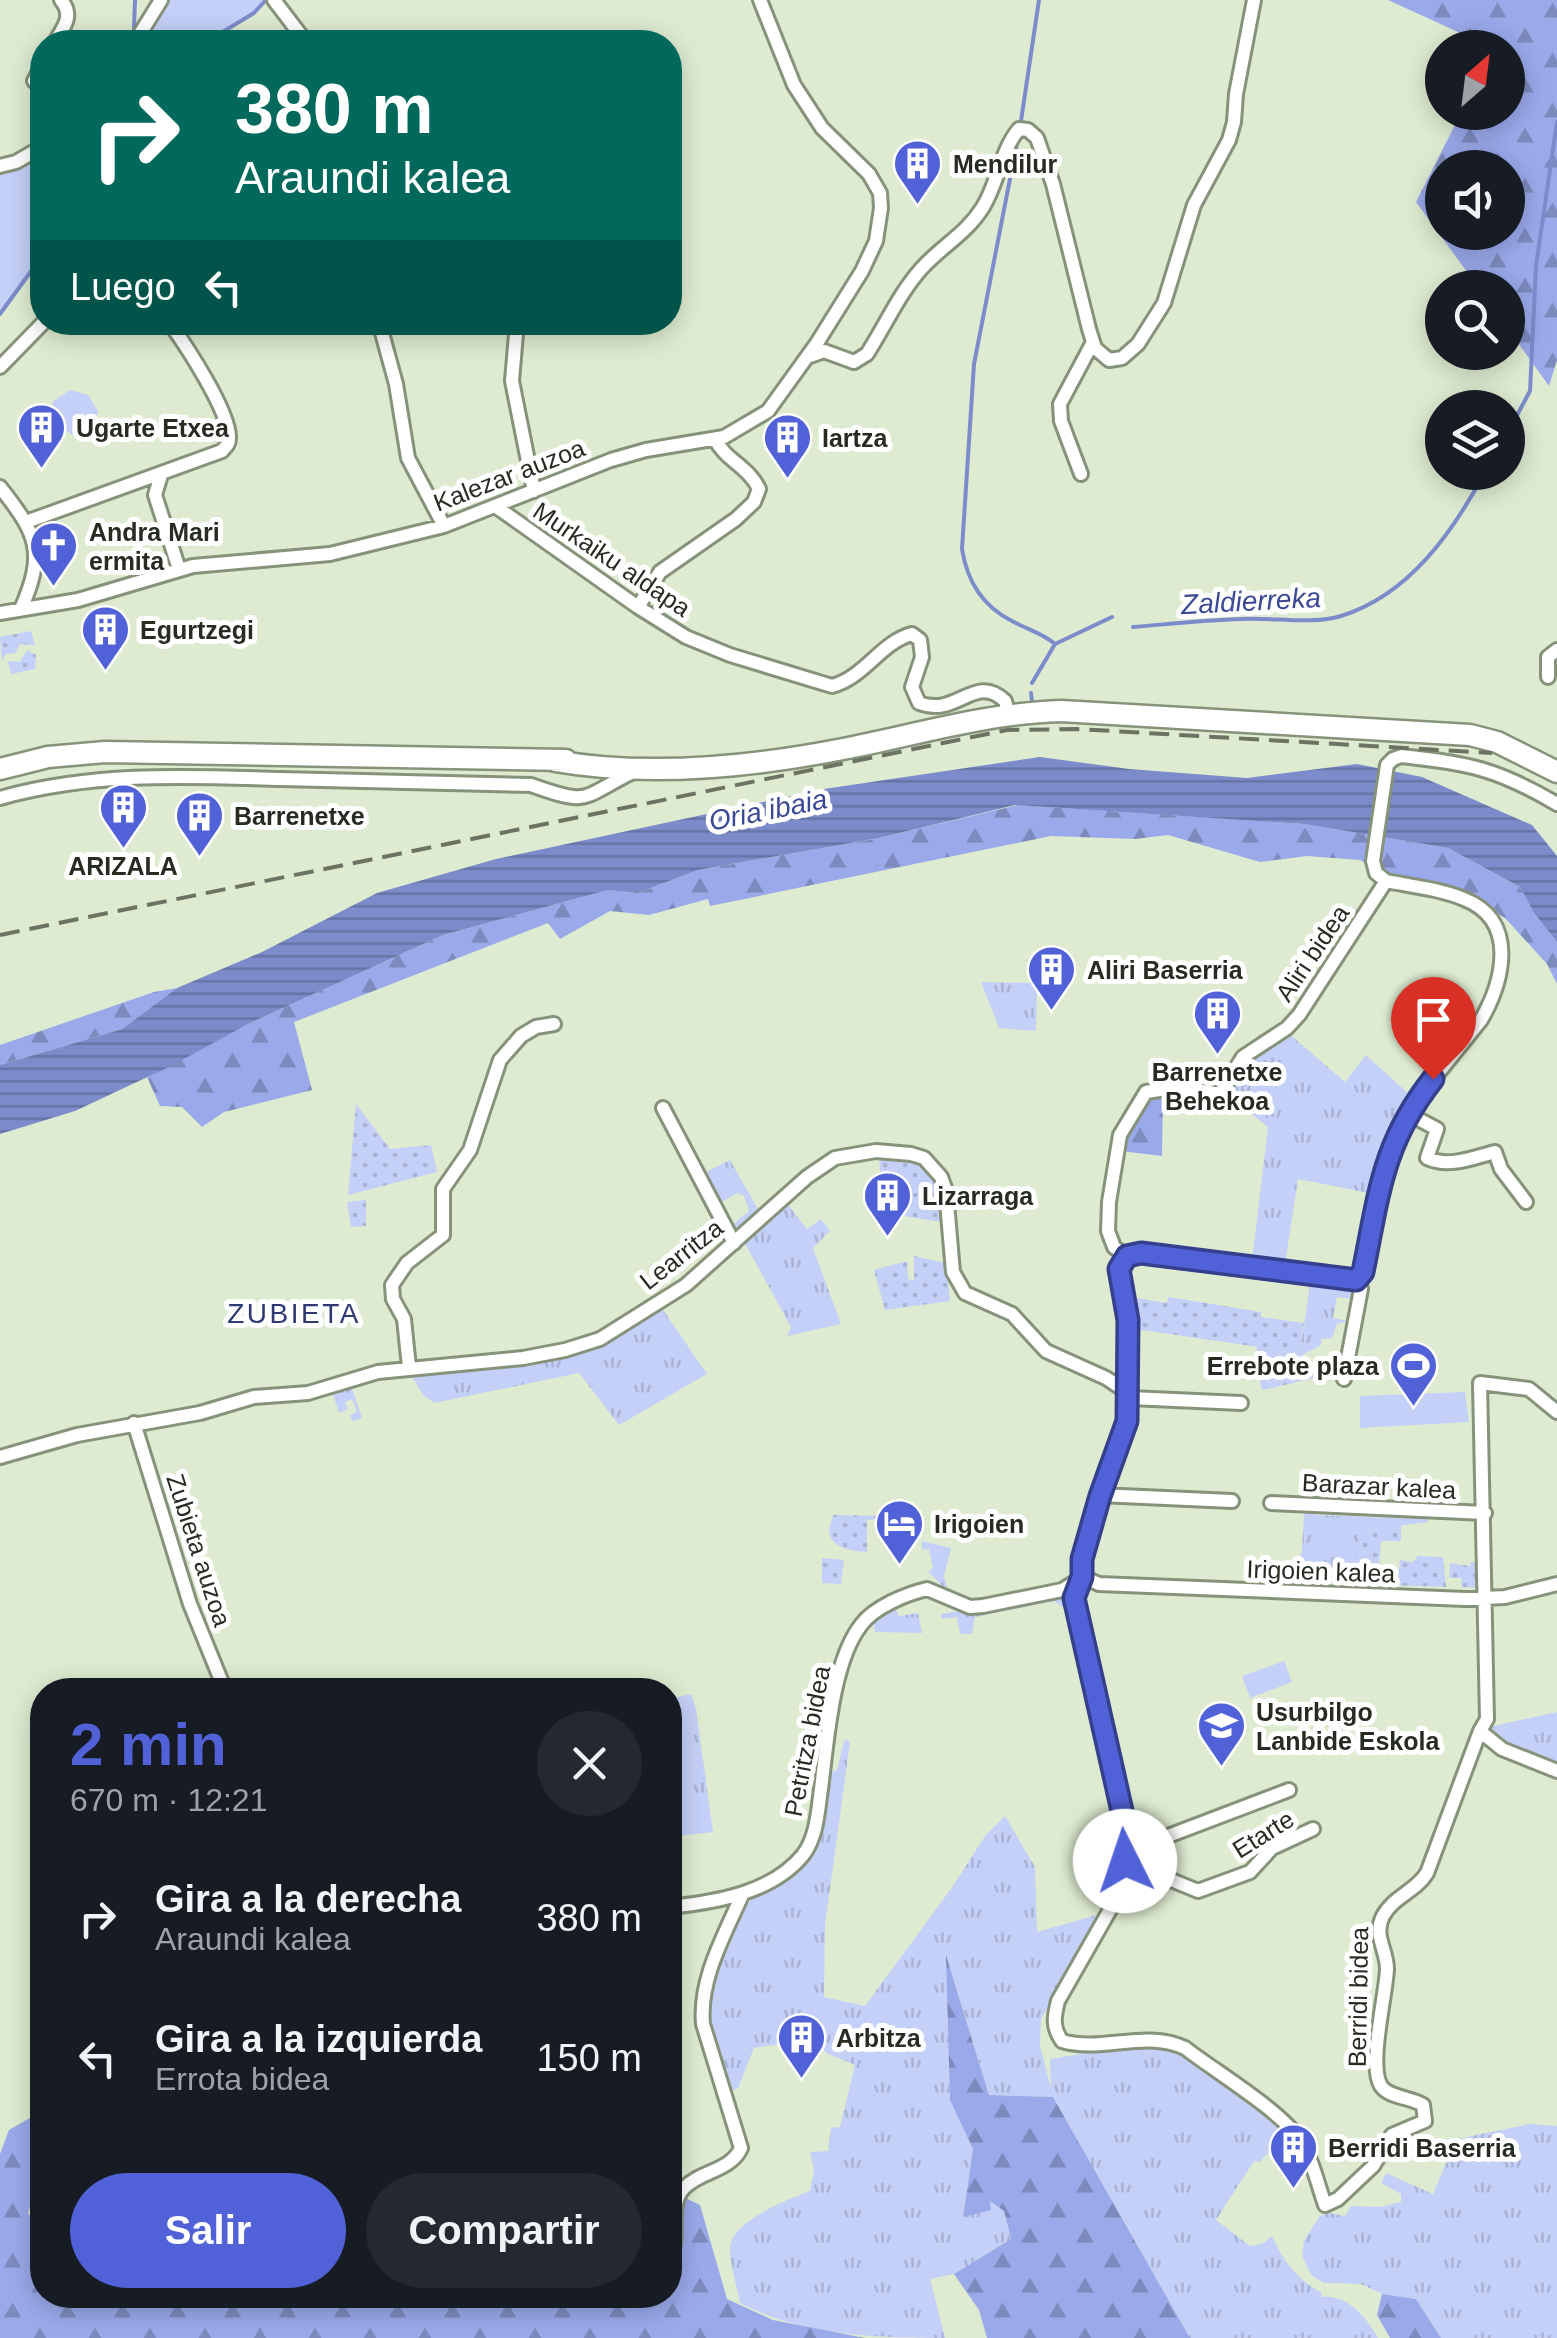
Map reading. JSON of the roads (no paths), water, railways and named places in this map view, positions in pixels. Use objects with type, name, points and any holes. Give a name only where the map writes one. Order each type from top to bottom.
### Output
[{"type":"highway","points":[[0,772],[81,760],[193,753],[555,761],[588,777],[608,764],[773,758],[842,749],[1009,716],[1073,712],[1470,735],[1498,742],[1557,772]]},
{"type":"street","points":[[61,0],[67,7],[68,20],[63,30]]},
{"type":"street","points":[[142,30],[161,0]]},
{"type":"street","points":[[274,0],[297,30]]},
{"type":"street","name":"Kalezar auzoa","points":[[0,613],[78,600],[186,568],[330,554],[444,526],[629,454],[715,439],[737,431],[768,411],[871,254],[880,224],[880,193],[859,163],[822,128],[794,84],[760,0]]},
{"type":"street","points":[[807,357],[824,352],[854,362],[867,354],[922,268],[961,236],[981,211],[1012,137],[1019,130],[1028,130],[1037,138],[1053,184],[1094,342],[1109,360],[1122,358],[1138,344],[1164,303],[1194,205],[1229,140],[1254,0]]},
{"type":"street","points":[[0,166],[30,154]]},
{"type":"street","points":[[0,367],[31,335]]},
{"type":"street","points":[[26,522],[222,452],[229,433],[198,366],[178,335]]},
{"type":"street","points":[[383,335],[396,384],[408,458],[444,526]]},
{"type":"street","points":[[516,335],[512,381],[534,491]]},
{"type":"street","points":[[1081,474],[1061,421],[1060,404],[1094,342]]},
{"type":"street","points":[[638,607],[660,572],[754,502],[759,489],[753,476],[719,448],[715,439]]},
{"type":"street","points":[[156,495],[161,475]]},
{"type":"street","points":[[138,484],[156,495],[186,568]]},
{"type":"street","points":[[0,487],[26,522],[35,552],[36,576],[21,608]]},
{"type":"street","name":"Murkaiku aldapa","points":[[498,508],[638,607],[715,650],[828,686],[842,684],[897,640],[912,634],[920,640],[923,651],[912,686],[919,703],[948,706],[973,692],[990,692],[1005,701],[1009,716]]},
{"type":"street","points":[[1548,677],[1548,658],[1557,650]]},
{"type":"street","points":[[1125,1856],[1122,1811],[1074,1598],[1100,1496],[1127,1421],[1128,1320],[1119,1269],[1127,1256],[1141,1253],[1348,1282],[1358,1278],[1364,1269],[1380,1179],[1406,1114],[1490,1004],[1503,966],[1497,928],[1484,911],[1467,900],[1386,881],[1376,873],[1373,861],[1389,762],[1401,756],[1467,763],[1500,774],[1557,804]]},
{"type":"street","points":[[0,798],[32,788],[100,779],[177,776],[531,785],[572,800],[588,777]]},
{"type":"street","name":"Aliri bidea","points":[[1127,1256],[1114,1247],[1108,1230],[1109,1202],[1120,1135],[1146,1092],[1179,1087],[1220,1094],[1243,1057],[1300,1015],[1386,881]]},
{"type":"street","points":[[409,1367],[404,1319],[393,1299],[392,1285],[407,1263],[444,1235],[444,1189],[470,1150],[500,1060],[521,1036],[554,1024]]},
{"type":"street","points":[[664,1108],[734,1243]]},
{"type":"street","points":[[1406,1114],[1438,1129],[1427,1158],[1439,1164],[1495,1152],[1500,1169],[1526,1202]]},
{"type":"street","name":"Learritza","points":[[0,1457],[77,1434],[200,1413],[254,1397],[308,1392],[378,1372],[523,1358],[600,1339],[686,1285],[835,1158],[876,1151],[924,1158],[941,1177],[946,1191],[953,1272],[960,1288],[972,1298],[1012,1314],[1046,1351],[1106,1378],[1130,1398]]},
{"type":"street","points":[[1344,1378],[1361,1289],[1358,1278]]},
{"type":"street","name":"Berridi bidea","points":[[1125,1856],[1115,1902],[1058,2001],[1055,2031],[1062,2041],[1075,2045],[1152,2038],[1185,2048],[1284,2121],[1299,2138],[1316,2172],[1325,2205],[1348,2190],[1372,2166],[1392,2135],[1425,2121],[1423,2105],[1387,2091],[1378,2078],[1387,1967],[1378,1936],[1382,1917],[1399,1897],[1420,1885],[1427,1873],[1480,1731],[1488,1719],[1480,1382],[1529,1388],[1557,1412]]},
{"type":"street","points":[[1130,1398],[1242,1403]]},
{"type":"street","name":"Zubieta auzoa","points":[[134,1423],[190,1604],[221,1678]]},
{"type":"street","points":[[1100,1496],[1232,1502]]},
{"type":"street","name":"Barazar kalea","points":[[1271,1503],[1485,1513]]},
{"type":"street","name":"Irigoien kalea","points":[[1082,1577],[1099,1584],[1486,1599],[1557,1584]]},
{"type":"street","name":"Petritza bidea","points":[[682,1906],[742,1895],[794,1864],[806,1852],[816,1825],[832,1705],[843,1663],[860,1625],[878,1610],[928,1589],[970,1607],[983,1606],[1062,1590],[1082,1577]]},
{"type":"street","points":[[1480,1731],[1502,1749],[1557,1772]]},
{"type":"street","name":"Etarte","points":[[1125,1856],[1289,1790]]},
{"type":"street","name":"Etarte","points":[[1125,1856],[1198,1891],[1250,1872],[1272,1848],[1313,1829]]},
{"type":"street","points":[[682,2190],[731,2161],[741,2148],[703,2024],[701,2003],[719,1947],[742,1895]]},
{"type":"water","name":"Oria ibaia","points":[[1040,757],[1247,778],[1357,764],[1422,777],[1532,825],[1557,856],[1557,942],[1520,887],[1448,848],[1304,824],[1015,805],[879,838],[698,870],[638,893],[608,890],[443,935],[248,1024],[75,1111],[0,1134],[0,1065],[122,1029],[177,988],[262,952],[377,893],[496,859],[824,789]]},
{"type":"waterway","points":[[134,28],[135,0]]},
{"type":"waterway","points":[[1021,121],[1039,0]]},
{"type":"waterway","points":[[226,30],[264,2]]},
{"type":"waterway","name":"Zaldierreka","points":[[1525,400],[1530,391],[1536,266],[1557,122]]},
{"type":"waterway","points":[[1017,143],[974,364],[962,549],[972,582],[984,600],[1001,615],[1055,644]]},
{"type":"waterway","points":[[0,314],[30,273]]},
{"type":"waterway","name":"Zaldierreka","points":[[1133,627],[1341,616],[1388,593],[1408,577],[1443,538],[1475,490]]},
{"type":"waterway","points":[[1032,683],[1055,644],[1112,617]]},
{"type":"waterway","points":[[1031,693],[1032,701]]},
{"type":"railway","points":[[0,935],[1007,730],[1077,729],[1492,753]]},
{"type":"place","name":"Mendilur","points":[[918,206]]},
{"type":"place","name":"Ugarte Etxea","points":[[41,470]]},
{"type":"place","name":"Iartza","points":[[787,480]]},
{"type":"place","name":"Andra Mari ermita","points":[[54,588]]},
{"type":"place","name":"Egurtzegi","points":[[105,672]]},
{"type":"place","name":"ARIZALA","points":[[123,850]]},
{"type":"place","name":"Barrenetxe","points":[[199,858]]},
{"type":"place","name":"Aliri Baserria","points":[[1052,1012]]},
{"type":"place","name":"Barrenetxe Behekoa","points":[[1217,1056]]},
{"type":"place","name":"Lizarraga","points":[[887,1238]]},
{"type":"place","name":"Errebote plaza","points":[[1414,1408]]},
{"type":"place","name":"Irigoien","points":[[899,1566]]},
{"type":"place","name":"Usurbilgo Lanbide Eskola","points":[[1221,1768]]},
{"type":"place","name":"Arbitza","points":[[801,2080]]},
{"type":"place","name":"Berridi Baserria","points":[[1293,2190]]},
{"type":"district","name":"ZUBIETA","points":[[294,1313]]}]
